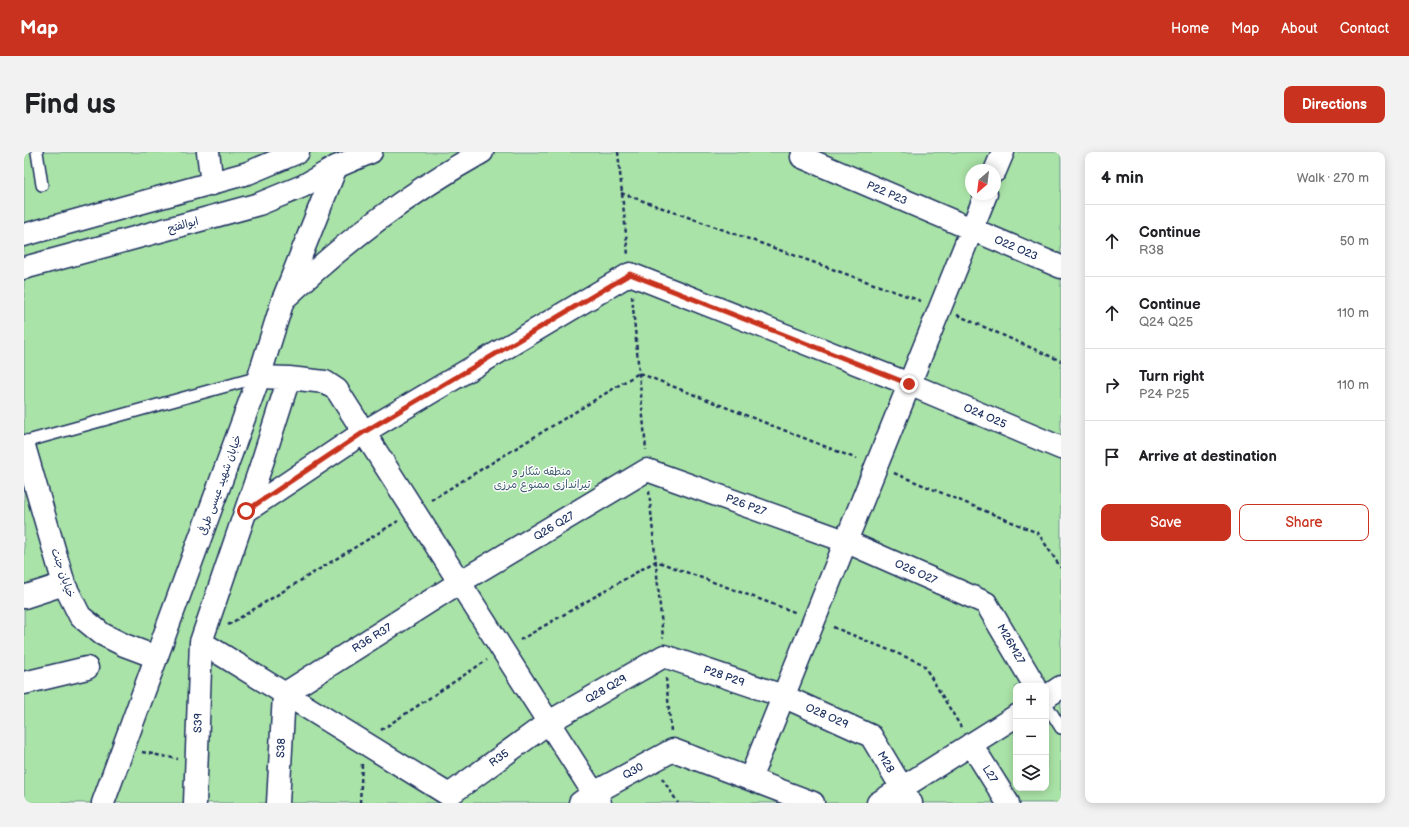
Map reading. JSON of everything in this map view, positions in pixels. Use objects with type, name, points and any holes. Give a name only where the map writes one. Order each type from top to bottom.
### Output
[{"type":"street","points":[[208,152],[212,184]]},
{"type":"street","points":[[24,235],[212,184],[248,173],[298,152]]},
{"type":"street","name":"ابوالفتح","points":[[24,268],[259,204],[303,186],[339,160],[371,152]]},
{"type":"street","points":[[283,300],[320,266],[381,216],[422,188],[482,152]]},
{"type":"street","points":[[998,164],[1002,152]]},
{"type":"street","name":"P22 P23","points":[[802,157],[971,229]]},
{"type":"street","name":"خیابان شهید عیسی طرفی","points":[[103,803],[259,377],[283,300],[339,160]]},
{"type":"street","points":[[750,779],[983,200]]},
{"type":"street","name":"O22 O23","points":[[971,229],[1061,267]]},
{"type":"street","points":[[246,511],[364,432],[630,274]]},
{"type":"street","name":"O24 O25","points":[[630,274],[909,384],[1061,448]]},
{"type":"street","points":[[259,377],[289,378],[325,382],[337,390],[549,722],[592,800]]},
{"type":"street","name":"S39","points":[[194,803],[201,642],[263,460],[289,378]]},
{"type":"street","name":"خیابان جنت","points":[[24,446],[64,584],[80,616],[102,634],[124,646],[156,657]]},
{"type":"street","name":"P26 P27","points":[[648,470],[845,541]]},
{"type":"street","name":"Q26 Q27","points":[[460,582],[648,470]]},
{"type":"street","name":"O26 O27","points":[[845,541],[986,603]]},
{"type":"street","name":"R36 R37","points":[[284,694],[460,582]]},
{"type":"street","points":[[24,596],[64,584]]},
{"type":"street","name":"M26M27","points":[[986,603],[1033,683]]},
{"type":"street","points":[[201,642],[449,799]]},
{"type":"street","name":"P28 P29","points":[[664,656],[783,696]]},
{"type":"street","name":"Q28 Q29","points":[[549,722],[664,656]]},
{"type":"street","points":[[24,683],[87,668]]},
{"type":"street","points":[[1049,695],[1061,687]]},
{"type":"street","name":"S38","points":[[278,803],[284,694]]},
{"type":"street","name":"O28 O29","points":[[783,696],[871,736]]},
{"type":"street","points":[[878,803],[906,796],[971,744],[1013,718]]},
{"type":"street","name":"R35","points":[[449,799],[549,722]]},
{"type":"street","name":"M28","points":[[871,736],[906,796]]},
{"type":"street","name":"L27","points":[[971,744],[1008,803]]},
{"type":"street","points":[[673,750],[813,803]]},
{"type":"street","name":"Q30","points":[[592,800],[652,761],[673,750]]},
{"type":"lane","points":[[38,152],[42,185]]},
{"type":"lane","points":[[24,442],[259,377]]},
{"type":"lane","points":[[1049,709],[1061,728]]},
{"type":"path","points":[[618,152],[673,750]]},
{"type":"path","points":[[621,193],[940,308],[1061,361]]},
{"type":"path","points":[[123,748],[196,763]]},
{"type":"path","points":[[652,761],[678,803]]},
{"type":"green space","name":"منطقه شکار و تیراندازی ممنوع مرزی","points":[[24,152],[1061,152],[1061,803],[24,803]]},
{"type":"route","points":[[246,511],[364,432],[630,274],[909,384]]}]
